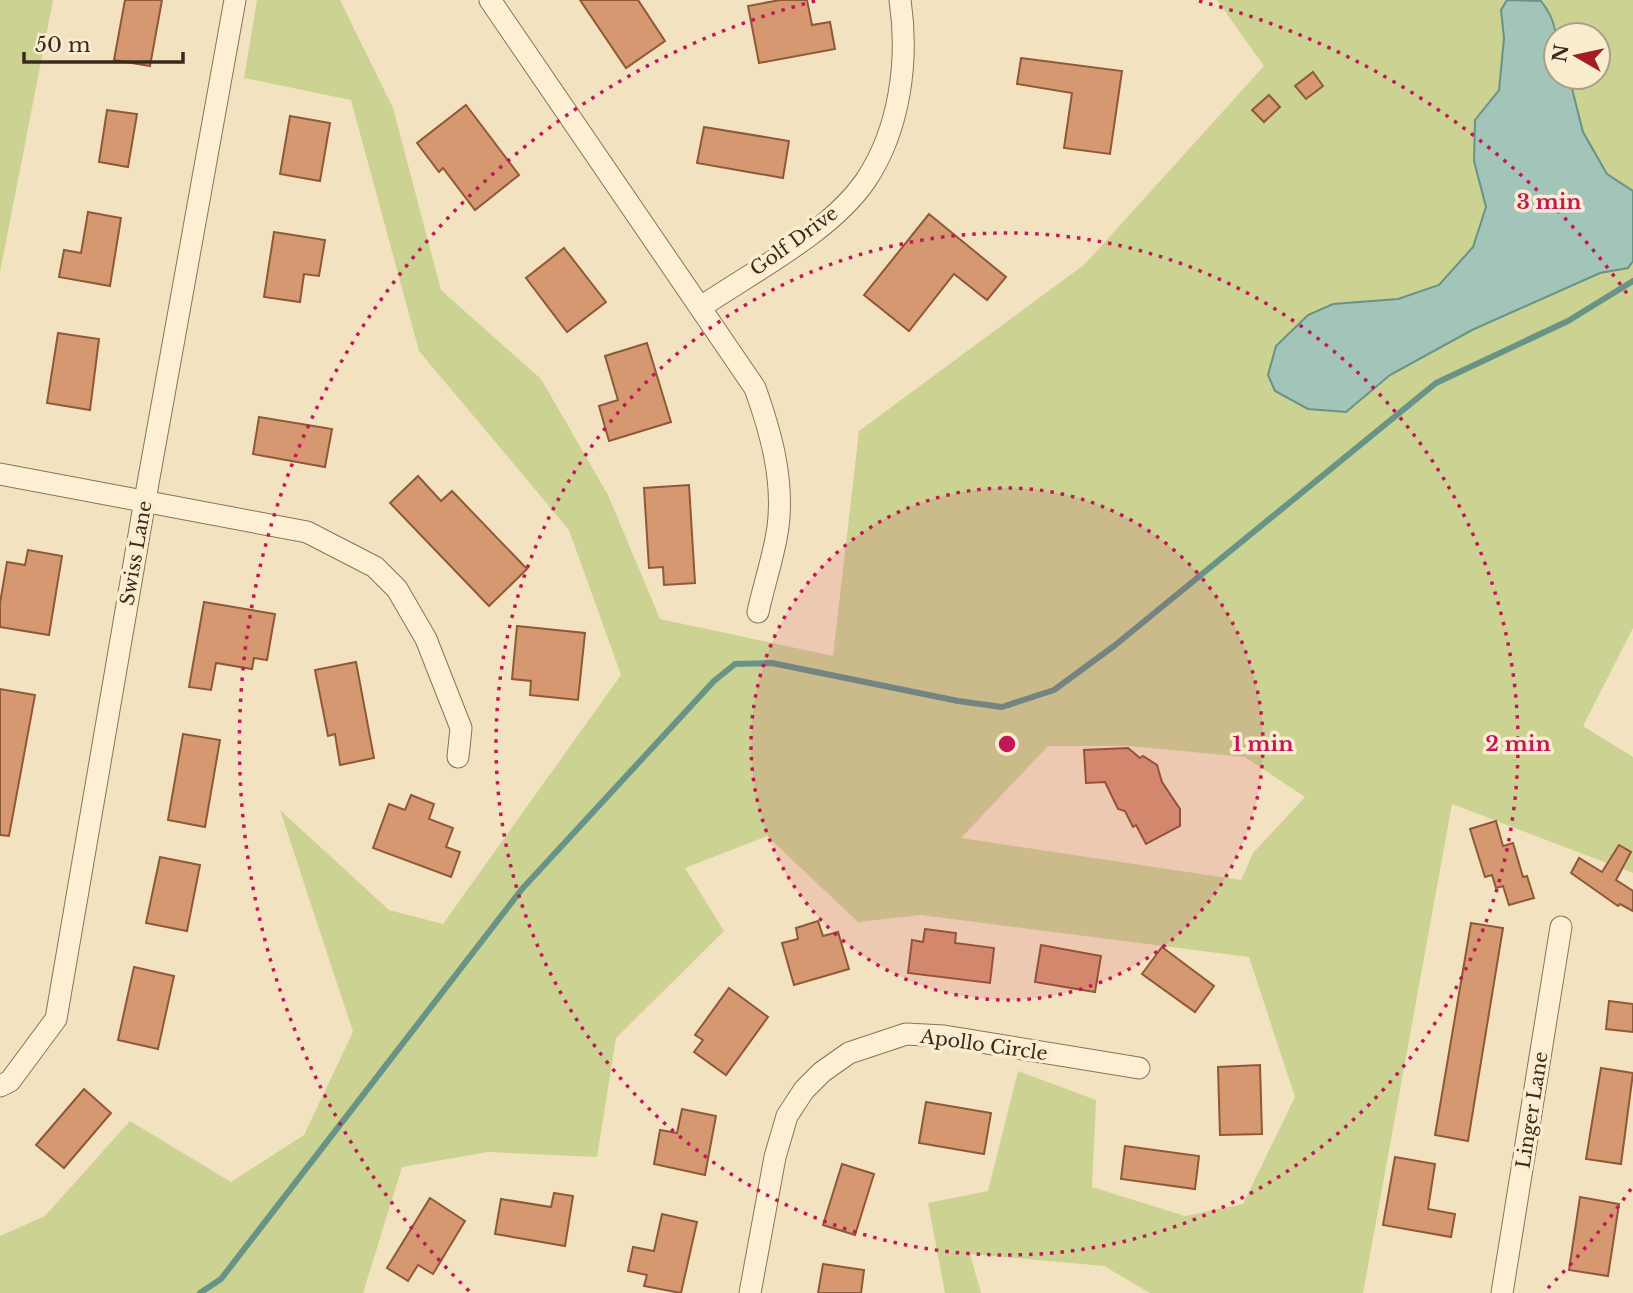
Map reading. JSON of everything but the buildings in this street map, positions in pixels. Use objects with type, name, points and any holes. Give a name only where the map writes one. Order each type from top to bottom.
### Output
[{"type":"street","name":"Swiss Lane","points":[[0,1086],[10,1081],[56,1020],[145,500],[235,0]]},
{"type":"street","points":[[490,0],[755,388],[770,428],[778,470],[778,526],[758,612]]},
{"type":"street","name":"Golf Drive","points":[[701,307],[811,233],[865,181],[897,110],[902,61],[900,0]]},
{"type":"street","points":[[0,474],[307,532],[374,567],[397,589],[426,639],[461,728],[458,757]]},
{"type":"street","name":"Linger Lane","points":[[1502,1293],[1561,927]]},
{"type":"street","name":"Apollo Circle","points":[[750,1293],[775,1157],[787,1116],[822,1072],[849,1053],[906,1034],[1139,1068]]},
{"type":"green space","points":[[0,0],[53,0],[0,272]]},
{"type":"green space","points":[[257,0],[340,0],[393,108],[441,290],[541,379],[608,495],[660,619],[833,656],[859,431],[1085,264],[1264,66],[1217,0],[1633,0],[1633,628],[1583,726],[1633,757],[1633,873],[1452,804],[1363,1293],[1150,1293],[1104,1266],[970,1254],[981,1293],[945,1293],[928,1203],[988,1191],[1018,1071],[1096,1100],[1092,1187],[1185,1216],[1243,1204],[1295,1097],[1249,957],[921,915],[858,922],[767,836],[685,868],[724,931],[616,1038],[597,1157],[488,1152],[402,1167],[363,1293],[0,1293],[0,1236],[45,1216],[130,1121],[231,1182],[304,1135],[353,1032],[280,810],[389,910],[443,924],[621,675],[569,530],[419,351],[351,100],[244,78]],"holes":[[[1048,746],[1130,746],[1245,757],[1305,797],[1253,853],[1241,880],[961,838]]]},
{"type":"water","points":[[1507,0],[1541,1],[1552,19],[1553,21],[1542,21],[1542,91],[1573,91],[1583,132],[1607,174],[1633,191],[1633,261],[1628,268],[1600,273],[1472,330],[1390,375],[1346,412],[1308,409],[1275,391],[1268,375],[1276,346],[1308,315],[1333,304],[1398,299],[1439,285],[1473,247],[1486,207],[1474,161],[1475,120],[1499,90],[1504,38],[1501,10]]},
{"type":"waterway","points":[[200,1293],[221,1279],[522,889],[714,681],[735,664],[772,663],[958,701],[1002,707],[1054,690],[1114,646],[1436,383],[1568,321],[1633,281]]}]
